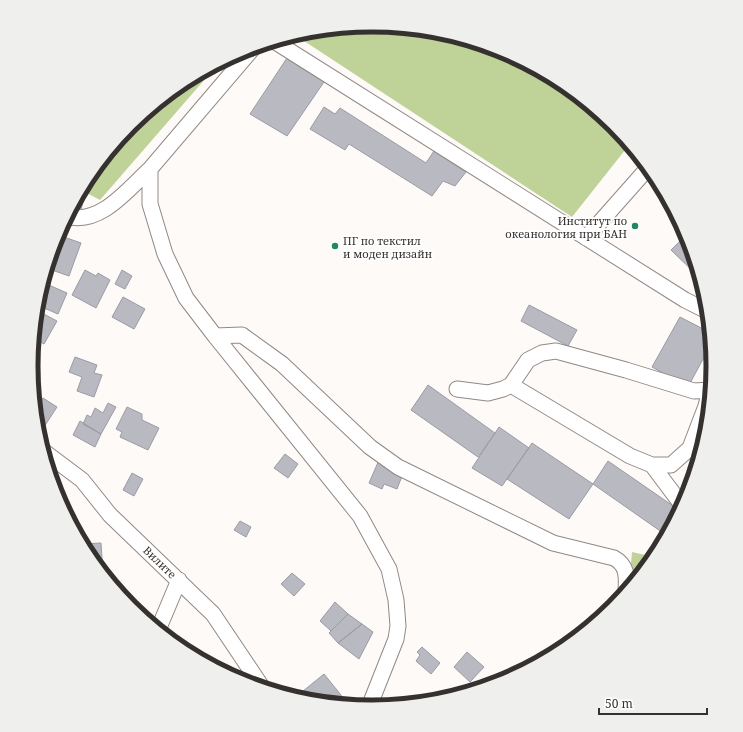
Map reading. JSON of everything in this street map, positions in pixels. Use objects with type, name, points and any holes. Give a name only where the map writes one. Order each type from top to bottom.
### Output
[{"type":"street","points":[[280,45],[685,300],[700,308]]},
{"type":"street","points":[[73,217],[86,218],[103,211],[150,169],[246,56]]},
{"type":"street","points":[[150,169],[150,204],[165,254],[186,298],[360,516],[389,569],[396,600],[398,626],[396,639],[372,700]]},
{"type":"street","points":[[586,238],[644,173]]},
{"type":"street","points":[[215,336],[242,335],[282,364],[370,447],[398,467],[554,543],[614,558],[622,562],[626,570],[626,582]]},
{"type":"street","points":[[457,389],[488,393],[511,385],[528,360],[542,353],[556,351],[626,370],[704,394]]},
{"type":"street","points":[[511,385],[630,456],[652,465],[671,465],[690,448],[702,415]]},
{"type":"street","name":"Вилите","points":[[50,456],[82,480],[110,514],[213,614],[257,680]]},
{"type":"street","points":[[652,465],[678,499]]},
{"type":"street","points":[[160,625],[179,580]]},
{"type":"green space","points":[[372,32],[437,38],[458,43],[499,57],[519,66],[557,88],[592,115],[626,149],[572,217],[301,39],[328,35]]},
{"type":"green space","points":[[209,75],[100,200],[86,193],[120,146],[151,115],[168,101],[186,88]]},
{"type":"green space","points":[[632,552],[646,555],[636,569],[630,577]]},
{"type":"building","points":[[287,58],[324,82],[287,136],[250,114]]},
{"type":"building","points":[[324,107],[335,114],[340,108],[426,163],[434,151],[466,172],[455,186],[443,181],[432,196],[349,144],[345,150],[310,129]]},
{"type":"building","points":[[85,194],[81,210],[77,209]]},
{"type":"building","points":[[64,237],[81,243],[69,276],[52,270]]},
{"type":"building","points":[[681,240],[691,269],[671,250]]},
{"type":"building","points":[[85,270],[96,276],[98,273],[110,280],[96,308],[72,295]]},
{"type":"building","points":[[122,270],[132,276],[125,289],[115,284]]},
{"type":"building","points":[[48,285],[67,293],[58,314],[43,307]]},
{"type":"building","points":[[123,297],[145,309],[134,329],[112,317]]},
{"type":"building","points":[[529,305],[577,330],[568,346],[521,321]]},
{"type":"building","points":[[42,313],[57,321],[44,344],[38,341]]},
{"type":"building","points":[[680,317],[704,329],[705,354],[688,387],[652,367]]},
{"type":"building","points":[[75,357],[97,365],[94,373],[102,375],[94,397],[77,391],[82,377],[69,372]]},
{"type":"building","points":[[428,385],[495,433],[478,457],[411,410]]},
{"type":"building","points":[[43,398],[57,407],[44,427],[43,426],[39,404]]},
{"type":"building","points":[[108,403],[116,407],[101,434],[83,424],[87,415],[91,417],[95,408],[103,413]]},
{"type":"building","points":[[127,407],[142,414],[142,420],[159,428],[148,450],[120,437],[122,432],[116,429]]},
{"type":"building","points":[[80,421],[101,434],[95,447],[73,435]]},
{"type":"building","points":[[499,427],[529,448],[502,486],[472,468]]},
{"type":"building","points":[[532,443],[593,484],[569,519],[507,479]]},
{"type":"building","points":[[285,454],[298,464],[288,478],[274,468]]},
{"type":"building","points":[[379,460],[404,471],[397,489],[384,484],[382,489],[369,483]]},
{"type":"building","points":[[608,461],[674,507],[662,532],[593,484]]},
{"type":"building","points":[[132,473],[143,479],[134,496],[123,490]]},
{"type":"building","points":[[240,521],[251,527],[246,537],[234,530]]},
{"type":"building","points":[[101,543],[102,563],[94,552],[89,544]]},
{"type":"building","points":[[292,573],[305,584],[294,596],[281,584]]},
{"type":"building","points":[[335,602],[348,614],[331,631],[320,621]]},
{"type":"building","points":[[348,614],[362,624],[338,643],[329,633]]},
{"type":"building","points":[[362,624],[373,632],[359,659],[338,643]]},
{"type":"building","points":[[422,647],[440,663],[431,674],[416,661],[420,655],[417,652]]},
{"type":"building","points":[[467,652],[484,667],[470,682],[454,667]]},
{"type":"building","points":[[324,674],[344,698],[328,697],[301,693]]},
{"type":"place","name":"Институт по океанология при БАН","points":[[635,226]]},
{"type":"place","name":"ПГ по текстил и моден дизайн","points":[[335,246]]}]
